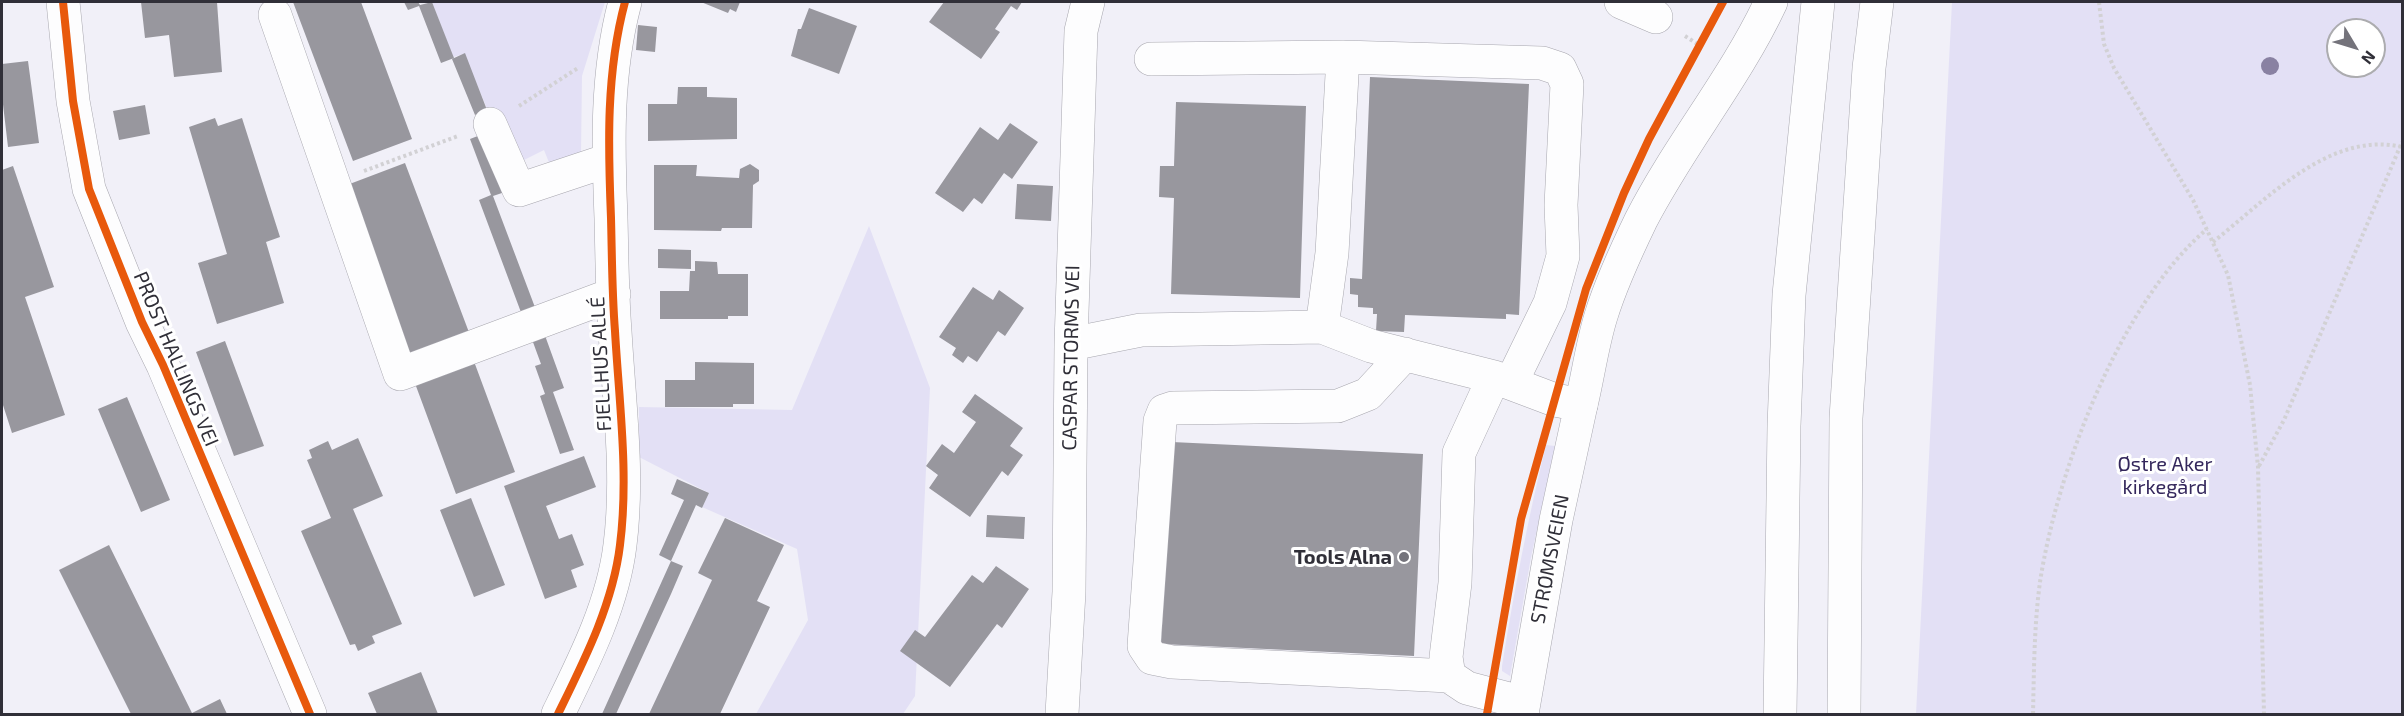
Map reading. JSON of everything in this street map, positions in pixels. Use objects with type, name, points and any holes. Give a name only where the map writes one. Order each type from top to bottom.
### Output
[{"type":"main road","name":"PROST HALLINGS VEI","points":[[63,2],[73,101],[89,189],[142,322],[163,365],[310,714]]},
{"type":"main road","name":"FJELLHUS ALLÉ","points":[[558,714],[590,647],[615,576],[620,544],[621,419],[608,126],[615,40],[625,2]]},
{"type":"main road","name":"CASPAR STORMS VEI","points":[[1062,714],[1069,592],[1071,345],[1081,31],[1088,2]]},
{"type":"main road","points":[[1622,2],[1656,17]]},
{"type":"main road","name":"STRØMSVEIEN","points":[[1523,708],[1552,542],[1600,318],[1630,244],[1670,168],[1755,35],[1771,2]]},
{"type":"main road","points":[[1780,714],[1784,426],[1789,295],[1818,2]]},
{"type":"main road","points":[[1844,714],[1846,418],[1869,68],[1876,2]]},
{"type":"main road","points":[[275,15],[400,374],[614,294]]},
{"type":"main road","points":[[1322,327],[1332,253],[1343,57]]},
{"type":"main road","points":[[1151,59],[1343,57],[1542,63],[1560,69],[1567,84],[1561,205],[1563,256],[1550,303],[1503,380],[1479,405],[1459,453],[1455,584],[1446,657],[1449,676]]},
{"type":"main road","points":[[490,124],[519,190],[609,160]]},
{"type":"main road","points":[[1071,345],[1141,330],[1322,327],[1371,346],[1503,380],[1555,400],[1581,405]]},
{"type":"main road","points":[[1406,354],[1368,394],[1338,406],[1173,408],[1164,411],[1160,421],[1144,646],[1152,658],[1172,662],[1449,676],[1467,688],[1523,708]]},
{"type":"path","points":[[2099,2],[2104,44],[2114,68],[2193,200],[2228,275],[2240,326],[2250,385],[2258,467],[2264,714]]},
{"type":"path","points":[[1694,55],[1704,36]]},
{"type":"path","points":[[2213,242],[2299,174],[2329,155],[2371,143],[2402,145],[2284,420],[2258,467]]},
{"type":"path","points":[[2033,714],[2040,582],[2056,503],[2067,467],[2101,386],[2145,304],[2183,250],[2207,230]]},
{"type":"green space","points":[[432,2],[605,2],[582,76],[581,154],[550,165],[544,150],[522,161],[488,111],[464,54],[453,57]]},
{"type":"green space","name":"Østre Aker kirkegård","points":[[1952,2],[2402,2],[2402,714],[1916,714]]},
{"type":"green space","points":[[869,226],[930,388],[915,696],[903,714],[756,714],[808,620],[797,549],[702,507],[709,493],[639,457],[639,407],[792,410]]},
{"type":"green space","points":[[1546,445],[1555,446],[1531,557],[1510,676],[1502,671],[1502,666],[1522,555]]},
{"type":"building","points":[[141,2],[217,2],[222,72],[174,77],[169,35],[145,38]]},
{"type":"building","points":[[293,2],[361,2],[412,139],[353,161]]},
{"type":"building","points":[[404,2],[418,2],[420,5],[432,2],[454,58],[441,63],[419,6],[408,10]]},
{"type":"building","points":[[701,2],[740,2],[736,12],[730,9],[728,13]]},
{"type":"building","points":[[944,2],[1022,2],[1017,10],[1011,6],[995,29],[1000,32],[981,59],[929,22]]},
{"type":"building","points":[[809,8],[857,26],[839,74],[791,56],[798,29],[801,29]]},
{"type":"building","points":[[638,25],[657,27],[655,52],[636,50]]},
{"type":"building","points":[[465,53],[487,110],[475,115],[452,59]]},
{"type":"building","points":[[28,61],[39,143],[8,147],[2,96],[2,64]]},
{"type":"building","points":[[1370,77],[1529,84],[1519,315],[1506,314],[1506,319],[1405,315],[1404,332],[1376,331],[1377,314],[1373,314],[1373,308],[1358,307],[1358,295],[1350,294],[1350,278],[1362,279]]},
{"type":"building","points":[[678,87],[707,87],[707,97],[737,98],[737,139],[648,141],[648,104],[677,104]]},
{"type":"building","points":[[1176,102],[1306,106],[1300,298],[1171,294],[1174,198],[1159,197],[1160,166],[1174,166]]},
{"type":"building","points":[[145,105],[150,134],[119,140],[113,111]]},
{"type":"building","points":[[215,118],[218,126],[242,118],[280,237],[266,242],[284,303],[217,324],[198,263],[227,254],[189,127]]},
{"type":"building","points":[[1010,123],[1038,142],[1012,179],[1004,173],[982,204],[974,198],[963,212],[935,193],[980,127],[998,140]]},
{"type":"building","points":[[483,134],[505,192],[493,196],[536,310],[522,315],[479,200],[491,195],[470,139]]},
{"type":"building","points":[[405,163],[470,335],[411,358],[347,185]]},
{"type":"building","points":[[750,164],[759,170],[759,181],[753,185],[752,228],[722,228],[721,231],[654,230],[654,165],[697,165],[696,176],[739,178],[740,169]]},
{"type":"building","points":[[13,166],[54,287],[25,297],[65,415],[12,433],[2,402],[2,170]]},
{"type":"building","points":[[1017,184],[1053,186],[1051,221],[1015,219]]},
{"type":"building","points":[[658,249],[691,250],[691,269],[658,268]]},
{"type":"building","points":[[695,261],[717,262],[718,274],[748,274],[748,316],[728,316],[728,319],[660,319],[660,291],[689,291],[690,271],[695,271]]},
{"type":"building","points":[[973,287],[993,300],[999,290],[1024,308],[1005,336],[998,331],[977,362],[968,356],[963,363],[952,355],[956,348],[939,337]]},
{"type":"building","points":[[543,330],[564,388],[553,392],[574,450],[560,454],[540,396],[545,394],[535,366],[541,364],[530,334]]},
{"type":"building","points":[[225,341],[264,446],[234,456],[196,352]]},
{"type":"building","points":[[472,356],[515,472],[456,494],[413,378]]},
{"type":"building","points":[[695,362],[754,363],[754,404],[733,404],[733,407],[665,407],[665,380],[695,380]]},
{"type":"building","points":[[975,394],[1023,428],[1010,446],[1023,455],[1008,476],[1002,471],[970,517],[929,488],[938,475],[926,466],[942,444],[954,453],[976,422],[962,412]]},
{"type":"building","points":[[127,397],[170,500],[141,512],[98,409]]},
{"type":"building","points":[[358,438],[383,496],[353,509],[402,624],[372,636],[375,643],[358,651],[355,644],[350,645],[301,531],[331,518],[307,460],[312,458],[309,450],[328,441],[332,450]]},
{"type":"building","points":[[1172,442],[1423,454],[1414,656],[1161,644]]},
{"type":"building","points":[[584,456],[596,487],[546,506],[559,539],[572,534],[584,565],[571,570],[577,587],[545,599],[504,486]]},
{"type":"building","points":[[677,479],[709,493],[702,508],[696,505],[671,561],[659,555],[684,500],[671,494]]},
{"type":"building","points":[[471,498],[505,585],[474,597],[440,510]]},
{"type":"building","points":[[987,515],[1025,517],[1024,539],[986,537]]},
{"type":"building","points":[[725,518],[784,545],[757,601],[770,607],[720,714],[649,714],[712,580],[698,573]]},
{"type":"building","points":[[109,545],[192,713],[220,699],[227,714],[131,714],[59,570]]},
{"type":"building","points":[[671,561],[683,566],[671,594],[616,714],[602,714]]},
{"type":"building","points":[[996,566],[1029,589],[1002,628],[997,624],[950,687],[900,651],[915,630],[925,637],[972,575],[983,583]]},
{"type":"building","points":[[421,672],[438,714],[377,714],[368,693]]},
{"type":"cycle path","points":[[63,2],[73,101],[89,189],[142,322],[163,365],[310,714]]},
{"type":"cycle path","points":[[558,714],[596,632],[611,589],[623,518],[621,411],[613,303],[609,136],[614,55],[625,2]]},
{"type":"cycle path","points":[[1487,714],[1521,519],[1586,289],[1624,193],[1649,139],[1723,2]]},
{"type":"place","name":"Tools Alna","points":[[1404,557]]}]
